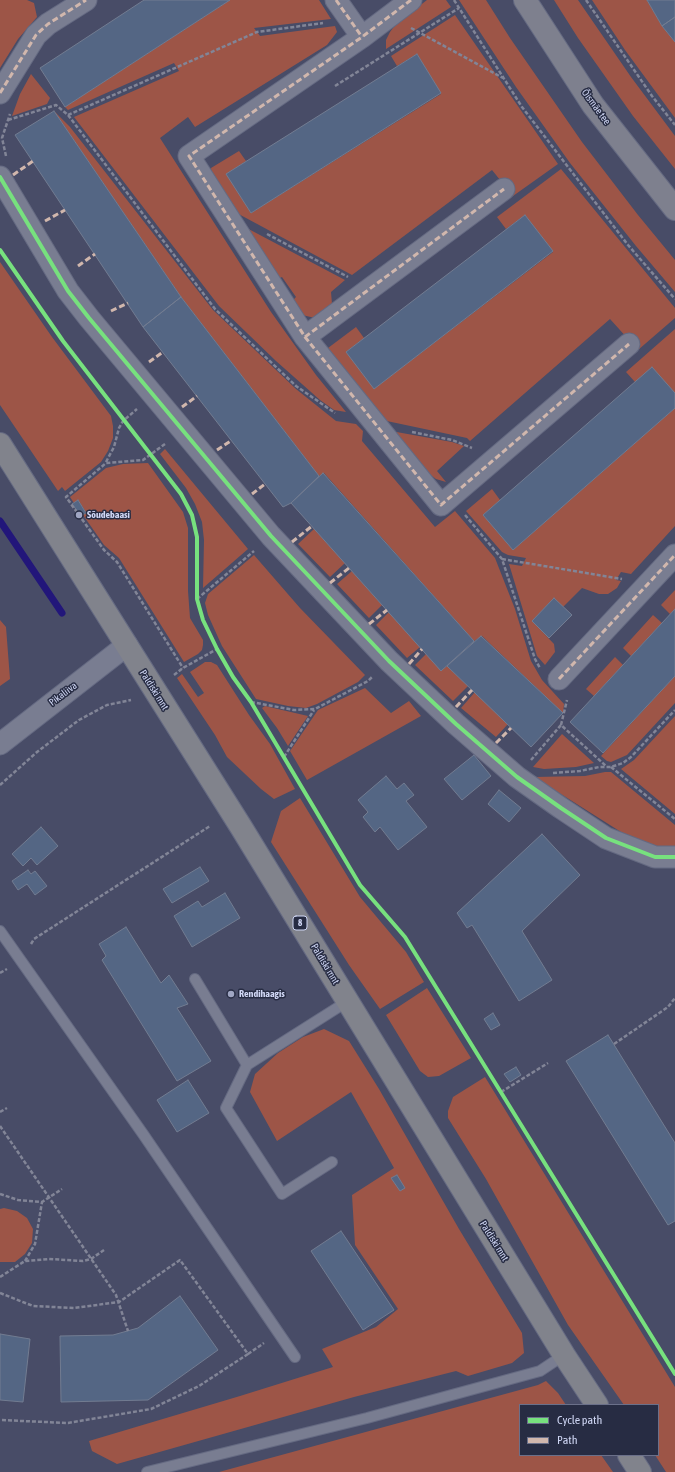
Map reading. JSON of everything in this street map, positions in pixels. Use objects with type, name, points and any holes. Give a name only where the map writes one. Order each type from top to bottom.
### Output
[{"type":"main road","name":"Õismäe tee","points":[[525,0],[593,105],[675,209]]},
{"type":"main road","name":"Paldiski mnt","points":[[0,444],[241,827],[564,1355],[596,1404]]},
{"type":"main road","points":[[630,1456],[640,1472]]},
{"type":"street","points":[[6,101],[36,35],[48,24],[86,0]]},
{"type":"street","points":[[336,0],[362,37]]},
{"type":"street","points":[[411,0],[362,37],[188,156],[305,337],[442,505],[629,344]]},
{"type":"street","points":[[3,170],[68,291],[271,536],[389,661],[456,724],[517,777],[561,808],[606,838],[655,857],[675,857]]},
{"type":"street","points":[[305,337],[504,189]]},
{"type":"street","points":[[559,680],[675,556]]},
{"type":"street","name":"Pikaliiva","points":[[0,744],[127,645]]},
{"type":"lane","points":[[0,931],[139,1128],[295,1357]]},
{"type":"lane","points":[[196,979],[247,1065]]},
{"type":"lane","points":[[332,1162],[282,1194],[226,1108],[247,1065],[348,1001]]},
{"type":"lane","points":[[147,1472],[367,1418],[540,1371],[564,1355]]},
{"type":"path","points":[[454,0],[522,107],[628,245],[675,299]]},
{"type":"path","points":[[586,0],[648,90],[675,125]]},
{"type":"path","points":[[389,16],[503,78]]},
{"type":"path","points":[[68,115],[257,32],[350,19]]},
{"type":"path","points":[[3,170],[2,138],[8,121],[6,101]]},
{"type":"path","points":[[8,121],[56,105],[68,115],[214,309],[296,386],[340,417]]},
{"type":"path","points":[[266,233],[349,278],[376,284]]},
{"type":"path","points":[[154,396],[123,421],[119,428],[114,447],[106,463],[66,497],[104,550],[117,562],[183,668]]},
{"type":"path","points":[[118,414],[128,426]]},
{"type":"path","points":[[376,424],[452,440],[497,458]]},
{"type":"path","points":[[106,463],[143,460],[183,430]]},
{"type":"path","points":[[146,450],[155,461]]},
{"type":"path","points":[[450,499],[502,559],[534,658],[540,669]]},
{"type":"path","points":[[197,599],[271,536]]},
{"type":"path","points":[[502,559],[648,584]]},
{"type":"path","points":[[197,591],[199,606]]},
{"type":"path","points":[[214,643],[220,654]]},
{"type":"path","points":[[174,675],[183,668],[217,649]]},
{"type":"path","points":[[251,702],[294,710],[315,709],[368,681],[389,661]]},
{"type":"path","points":[[247,696],[255,709]]},
{"type":"path","points":[[0,785],[37,752],[79,720],[107,705],[131,700]]},
{"type":"path","points":[[284,757],[315,709]]},
{"type":"path","points":[[611,767],[623,763],[631,757],[675,710]]},
{"type":"path","points":[[531,761],[562,725],[606,766]]},
{"type":"path","points":[[280,750],[288,764]]},
{"type":"path","points":[[551,773],[580,772],[606,766],[611,767],[675,819]]},
{"type":"path","points":[[0,973],[20,960],[34,939],[210,826]]},
{"type":"path","points":[[614,1044],[668,1007],[675,998]]},
{"type":"path","points":[[500,1092],[548,1063]]},
{"type":"path","points":[[497,1086],[504,1098]]},
{"type":"path","points":[[0,1112],[7,1108]]},
{"type":"path","points":[[0,1126],[116,1295],[128,1331]]},
{"type":"path","points":[[0,1194],[18,1200],[42,1202],[62,1189]]},
{"type":"path","points":[[0,1277],[25,1261],[35,1244],[42,1202]]},
{"type":"path","points":[[25,1261],[49,1259],[82,1261],[92,1259],[104,1250]]},
{"type":"path","points":[[0,1293],[33,1306],[74,1308],[119,1302],[180,1260],[248,1354],[199,1386],[151,1409],[68,1423],[0,1420]]},
{"type":"shaded area","points":[[0,0],[27,0],[34,3],[37,17],[18,39],[0,68]]},
{"type":"shaded area","points":[[230,0],[319,0],[331,19],[254,28],[260,36],[335,26],[337,32],[327,45],[195,127],[188,117],[160,138],[271,312],[316,375],[346,412],[334,410],[320,400],[276,361],[219,306],[74,117],[179,71],[174,63],[68,110],[65,107]]},
{"type":"shaded area","points":[[427,0],[446,0],[451,7],[386,49],[386,40],[396,24]]},
{"type":"shaded area","points":[[459,0],[486,0],[510,38],[582,142],[638,215],[675,260],[675,292],[636,246],[570,163],[516,87]]},
{"type":"shaded area","points":[[554,0],[578,0],[631,77],[675,136],[675,169],[633,116],[578,38]]},
{"type":"shaded area","points":[[592,0],[647,0],[662,26],[675,42],[675,118],[625,50]]},
{"type":"shaded area","points":[[455,15],[558,164],[513,196],[492,170],[352,275],[233,211],[212,178],[211,168],[239,151],[246,161],[227,174],[251,213],[441,94],[417,54],[397,66],[391,56]]},
{"type":"shaded area","points":[[31,74],[50,98],[47,104],[12,116],[20,94]]},
{"type":"shaded area","points":[[54,111],[70,127],[213,310],[296,389],[336,421],[356,424],[363,431],[362,441],[435,527],[455,511],[495,558],[515,609],[531,661],[542,680],[564,704],[563,713],[482,636],[474,641],[324,473],[319,476],[181,297]]},
{"type":"shaded area","points":[[561,169],[675,308],[675,318],[638,350],[610,319],[470,441],[467,438],[382,420],[331,357],[328,348],[356,327],[364,338],[346,352],[375,388],[553,252],[525,215],[506,229],[497,217]]},
{"type":"shaded area","points":[[241,225],[345,280],[331,292],[332,304],[329,310],[315,318],[302,315],[291,302],[296,297],[282,277],[276,280]]},
{"type":"shaded area","points":[[0,262],[52,337],[111,416],[113,438],[108,451],[101,462],[65,491],[62,487],[58,491],[0,405]]},
{"type":"shaded area","points":[[675,329],[675,393],[635,382],[626,372]]},
{"type":"shaded area","points":[[675,408],[675,526],[631,574],[621,572],[616,580],[621,581],[617,588],[608,594],[599,594],[582,588],[563,607],[554,598],[532,621],[554,644],[555,652],[545,665],[537,656],[509,564],[522,566],[526,558],[508,555],[502,552],[466,511],[492,489],[500,500],[483,515],[513,550]]},
{"type":"shaded area","points":[[391,431],[452,442],[464,446],[437,471],[446,482],[436,479],[428,473]]},
{"type":"shaded area","points":[[165,449],[248,549],[203,588],[204,540],[202,522],[195,504],[186,488],[160,454]]},
{"type":"shaded area","points":[[148,463],[183,512],[188,528],[188,591],[190,618],[203,640],[203,645],[202,650],[198,654],[184,662],[119,558],[104,545],[83,515],[86,512],[78,500],[74,503],[70,497],[106,468],[123,464]]},
{"type":"shaded area","points":[[314,529],[345,563],[330,577],[298,544]]},
{"type":"shaded area","points":[[254,555],[300,608],[365,675],[358,682],[317,704],[306,708],[288,706],[256,699],[222,646],[208,615],[205,603],[208,594]]},
{"type":"shaded area","points":[[352,571],[382,605],[369,618],[337,584]]},
{"type":"shaded area","points":[[675,590],[675,609],[670,614],[661,605]]},
{"type":"shaded area","points":[[389,612],[420,647],[407,658],[376,625]]},
{"type":"shaded area","points":[[653,615],[662,623],[631,656],[623,648]]},
{"type":"shaded area","points":[[0,620],[6,627],[10,679],[0,686]]},
{"type":"shaded area","points":[[426,654],[441,670],[447,666],[468,686],[453,701],[415,665]]},
{"type":"shaded area","points":[[615,657],[623,665],[594,696],[586,689]]},
{"type":"shaded area","points":[[205,662],[211,662],[217,665],[249,715],[270,744],[295,789],[274,799],[261,789],[227,757],[215,735],[177,678],[182,674],[198,697],[204,693],[190,672]]},
{"type":"shaded area","points":[[675,676],[675,703],[627,755],[611,762],[607,761],[601,756]]},
{"type":"shaded area","points":[[365,688],[391,713],[409,701],[421,716],[307,780],[290,751],[318,710]]},
{"type":"shaded area","points":[[475,692],[508,724],[496,737],[461,708]]},
{"type":"shaded area","points":[[265,706],[308,716],[288,746],[262,708]]},
{"type":"shaded area","points":[[675,716],[675,814],[621,769],[634,760]]},
{"type":"shaded area","points":[[562,734],[594,763],[576,767],[544,769],[533,767]]},
{"type":"shaded area","points":[[611,772],[675,825],[675,846],[663,848],[654,847],[621,832],[534,777],[585,776]]},
{"type":"shaded area","points":[[300,798],[360,897],[406,952],[424,982],[380,1009],[349,965],[271,842],[281,811]]},
{"type":"shaded area","points":[[427,988],[471,1058],[439,1076],[428,1077],[420,1071],[386,1015]]},
{"type":"shaded area","points":[[324,1029],[349,1041],[379,1089],[459,1229],[522,1333],[524,1353],[512,1363],[468,1376],[456,1371],[354,1397],[117,1464],[92,1451],[89,1441],[333,1367],[322,1349],[376,1327],[398,1309],[355,1245],[352,1195],[394,1168],[351,1092],[277,1141],[250,1092],[255,1074],[278,1053],[303,1037]]},
{"type":"shaded area","points":[[485,1077],[675,1387],[675,1472],[666,1472],[656,1456],[659,1456],[659,1404],[623,1404],[568,1325],[486,1179],[448,1118],[448,1111],[453,1097]]},
{"type":"shaded area","points":[[4,1208],[17,1211],[27,1218],[33,1229],[32,1243],[25,1254],[15,1262],[0,1262],[0,1209]]},
{"type":"shaded area","points":[[546,1381],[558,1393],[565,1404],[519,1404],[519,1456],[602,1456],[613,1472],[219,1472],[538,1385]]},
{"type":"building","points":[[144,0],[230,0],[65,107],[40,68]]},
{"type":"building","points":[[647,0],[675,0],[675,17],[662,26]]},
{"type":"building","points":[[675,17],[675,42],[662,26]]},
{"type":"building","points":[[417,54],[441,93],[251,213],[226,174]]},
{"type":"building","points":[[54,111],[181,297],[143,327],[15,135]]},
{"type":"building","points":[[525,215],[553,251],[374,389],[346,352]]},
{"type":"building","points":[[181,297],[319,476],[291,503],[283,507],[143,327]]},
{"type":"building","points":[[652,367],[675,393],[675,408],[513,550],[483,515]]},
{"type":"building","points":[[323,473],[474,641],[441,671],[291,503]]},
{"type":"building","points":[[78,500],[86,513],[81,516],[72,504]]},
{"type":"building","points":[[554,598],[572,615],[549,638],[532,621]]},
{"type":"building","points":[[675,609],[675,676],[603,753],[570,722]]},
{"type":"building","points":[[481,636],[563,713],[531,747],[447,666]]},
{"type":"building","points":[[474,755],[491,776],[462,800],[444,779]]},
{"type":"building","points":[[386,776],[397,789],[404,783],[414,795],[406,801],[427,827],[398,850],[380,827],[375,832],[363,817],[368,812],[358,800]]},
{"type":"building","points":[[499,790],[521,808],[509,822],[488,804]]},
{"type":"building","points":[[41,827],[58,846],[37,865],[31,858],[23,866],[12,854]]},
{"type":"building","points":[[542,834],[580,875],[522,931],[552,980],[519,1001],[472,925],[467,928],[457,913]]},
{"type":"building","points":[[200,867],[209,881],[172,903],[163,889]]},
{"type":"building","points":[[28,870],[31,874],[35,871],[47,886],[35,895],[27,884],[18,890],[12,881]]},
{"type":"building","points":[[225,893],[240,918],[192,947],[174,916],[198,901],[202,907]]},
{"type":"building","points":[[126,927],[161,983],[169,975],[188,1004],[177,1008],[211,1061],[177,1081],[102,960],[106,956],[99,944]]},
{"type":"building","points":[[493,1013],[500,1025],[491,1030],[484,1019]]},
{"type":"building","points":[[608,1035],[675,1143],[675,1221],[668,1225],[566,1061]]},
{"type":"building","points":[[516,1067],[521,1075],[510,1082],[504,1074]]},
{"type":"building","points":[[188,1080],[209,1113],[177,1132],[157,1100]]},
{"type":"building","points":[[397,1175],[405,1188],[400,1191],[391,1178]]},
{"type":"building","points":[[341,1231],[394,1310],[363,1330],[311,1251]]},
{"type":"building","points":[[180,1296],[218,1350],[148,1400],[61,1402],[60,1336],[113,1335],[138,1328]]},
{"type":"building","points":[[0,1334],[30,1339],[23,1402],[0,1400]]},
{"type":"waterway","points":[[0,521],[62,613]]},
{"type":"marked path","points":[[0,93],[36,35],[48,24],[86,0]]},
{"type":"marked path","points":[[336,0],[362,37]]},
{"type":"marked path","points":[[411,0],[362,37],[189,156],[305,337],[441,505],[629,344]]},
{"type":"marked path","points":[[13,175],[33,161]]},
{"type":"marked path","points":[[305,337],[504,189]]},
{"type":"marked path","points":[[45,221],[65,210]]},
{"type":"marked path","points":[[78,266],[95,254]]},
{"type":"marked path","points":[[111,311],[128,303]]},
{"type":"marked path","points":[[149,362],[163,352]]},
{"type":"marked path","points":[[182,407],[197,396]]},
{"type":"marked path","points":[[217,450],[232,440]]},
{"type":"marked path","points":[[252,494],[265,484]]},
{"type":"marked path","points":[[292,542],[312,526]]},
{"type":"marked path","points":[[559,679],[675,555]]},
{"type":"marked path","points":[[330,583],[349,568]]},
{"type":"marked path","points":[[369,624],[387,610]]},
{"type":"marked path","points":[[409,664],[422,649]]},
{"type":"marked path","points":[[456,707],[472,690]]},
{"type":"marked path","points":[[496,743],[511,728]]},
{"type":"cycle path","points":[[0,177],[68,291],[89,318],[271,536],[389,661],[456,724],[517,777],[561,808],[606,838],[655,857],[675,857]]},
{"type":"cycle path","points":[[0,250],[63,341],[181,494],[192,515],[197,537],[197,599],[203,620],[217,649],[233,677],[251,702],[360,885],[405,937],[675,1374]]},
{"type":"place","name":"Sõudebaasi","points":[[79,515]]},
{"type":"place","name":"Rendihaagis","points":[[231,994]]}]
